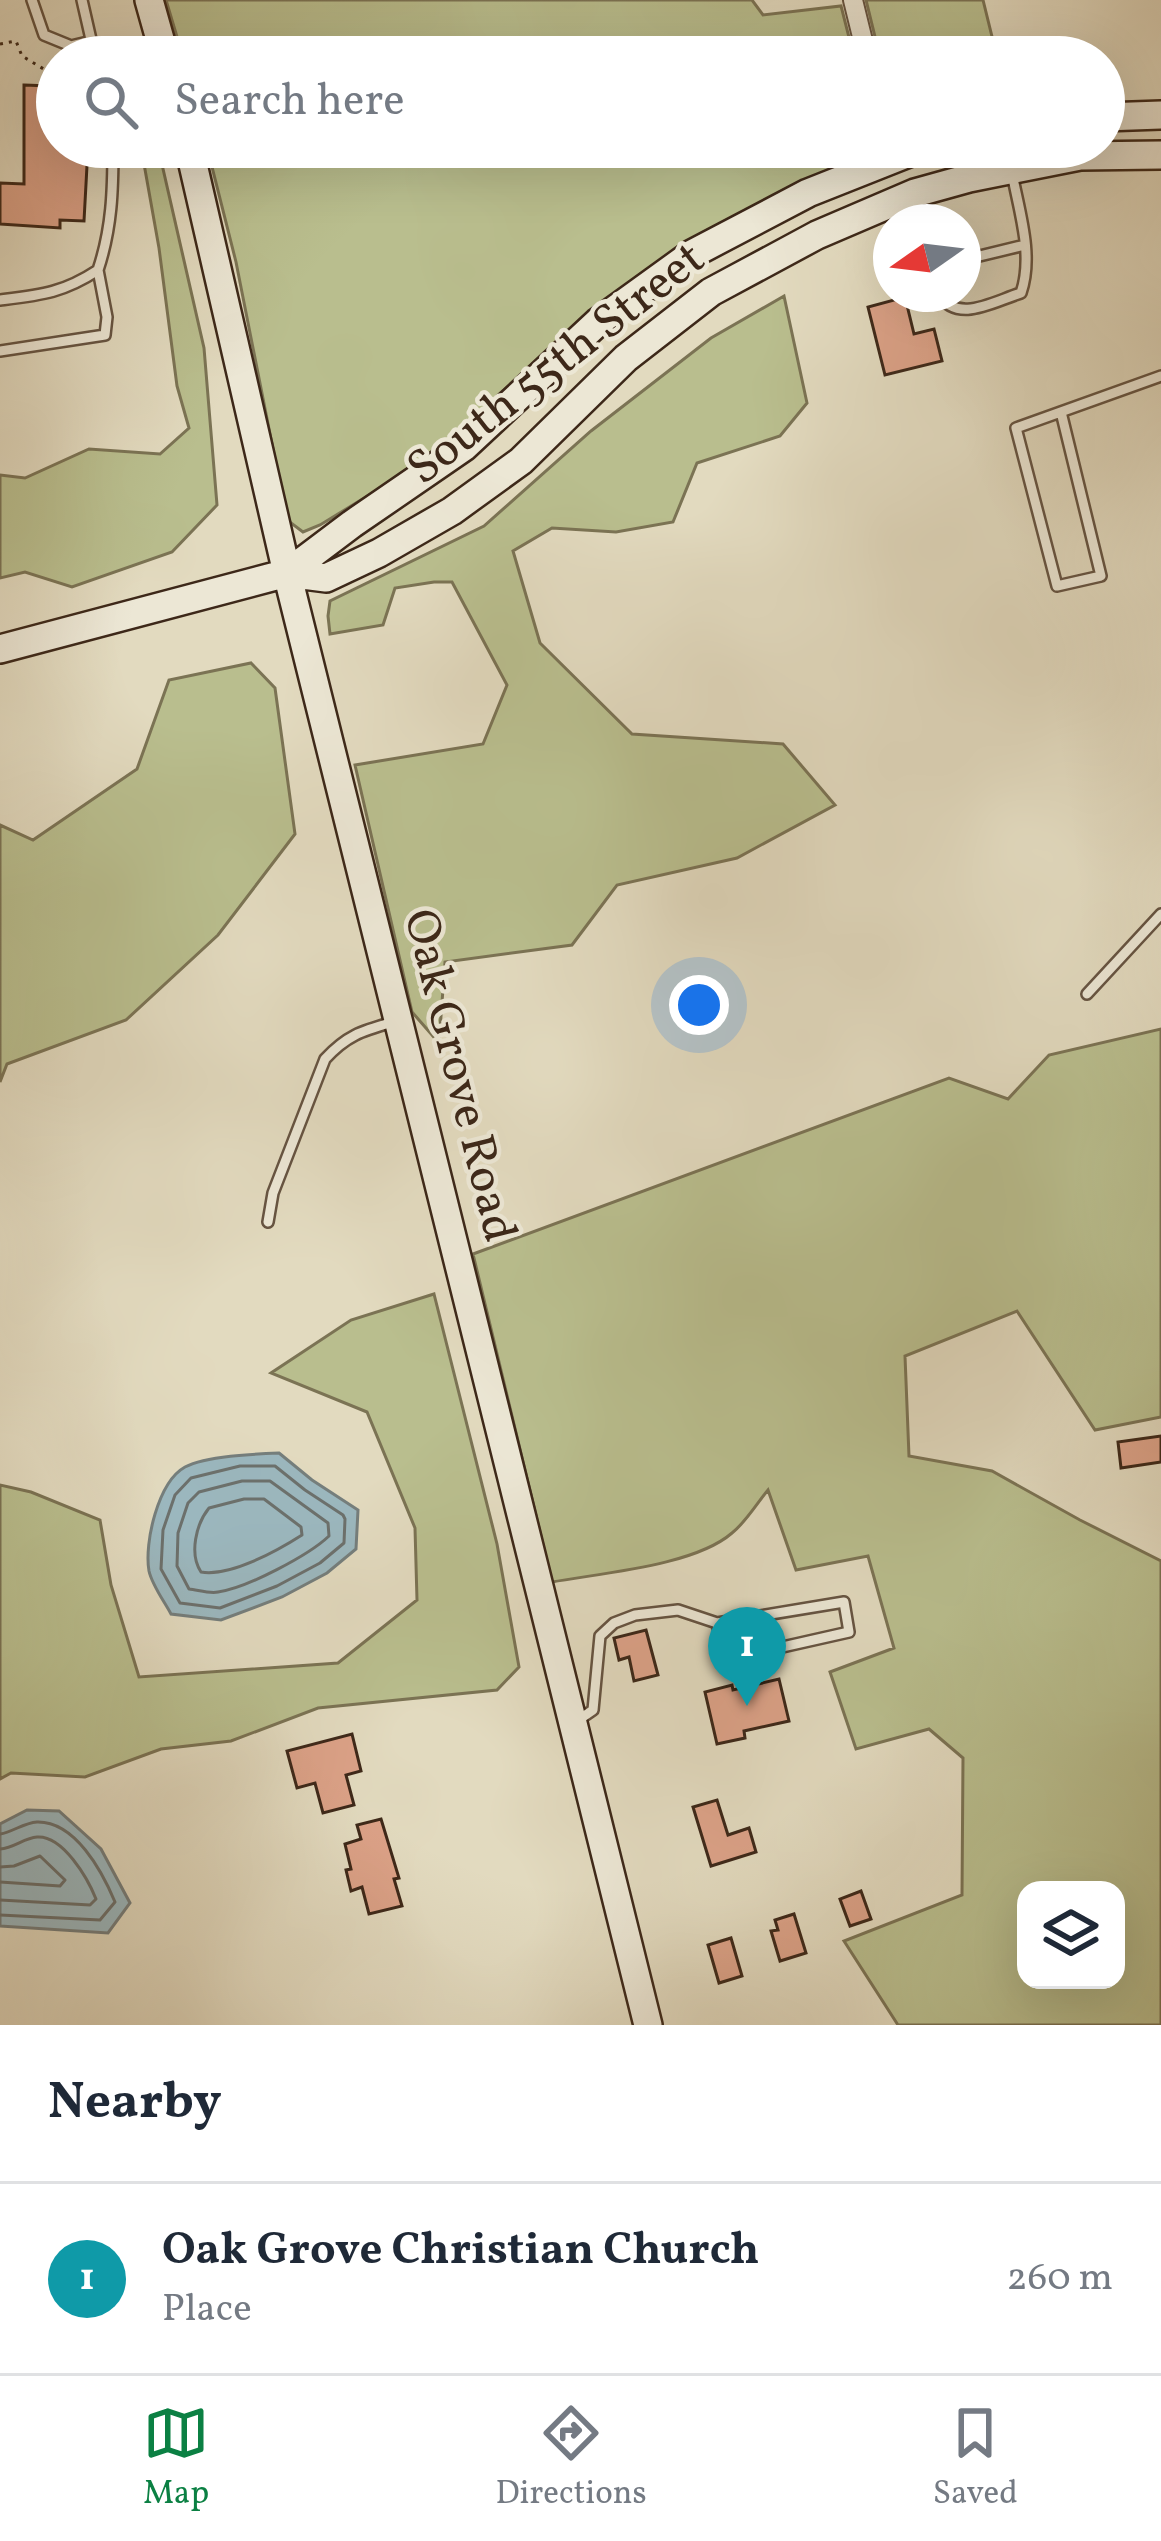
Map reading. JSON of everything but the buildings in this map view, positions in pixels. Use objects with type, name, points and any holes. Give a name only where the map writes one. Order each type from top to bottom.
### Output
[{"type":"street","points":[[149,0],[159,36]]},
{"type":"street","points":[[853,0],[862,36]]},
{"type":"street","points":[[1125,116],[1161,115]]},
{"type":"street","name":"South 55th Street","points":[[1125,155],[1161,155]]},
{"type":"street","name":"Oak Grove Road","points":[[194,168],[287,574],[648,2025]]},
{"type":"street","name":"South 55th Street","points":[[287,574],[464,447],[598,322],[692,254],[859,168]]},
{"type":"street","points":[[895,168],[903,198]]},
{"type":"street","name":"South 55th Street","points":[[0,650],[287,574],[326,578],[379,553],[452,512],[521,461],[626,358],[711,292],[817,235],[903,198],[1011,168]]},
{"type":"lane","points":[[32,0],[46,36]]},
{"type":"lane","points":[[82,0],[91,36]]},
{"type":"lane","points":[[0,351],[105,335],[107,317],[98,270],[109,238],[113,168]]},
{"type":"lane","points":[[981,305],[1021,293],[1026,279],[1025,244],[1011,168]]},
{"type":"lane","points":[[981,255],[1025,244]]},
{"type":"lane","points":[[0,300],[52,294],[98,270]]},
{"type":"lane","points":[[1061,412],[1101,576],[1057,586],[1016,428],[1161,376]]},
{"type":"lane","points":[[1087,994],[1161,914]]},
{"type":"lane","points":[[268,1222],[273,1192],[325,1059],[352,1035],[398,1021]]},
{"type":"lane","points":[[573,1724],[593,1710],[600,1636],[614,1623],[635,1615],[678,1610],[717,1623],[844,1602],[849,1632],[725,1660],[717,1623]]},
{"type":"path","points":[[0,44],[16,41],[22,56],[36,63]]},
{"type":"green space","points":[[166,0],[752,0],[763,15],[841,6],[849,36],[177,36]]},
{"type":"green space","points":[[866,0],[983,0],[992,36],[875,36]]},
{"type":"green space","points":[[145,168],[163,168],[204,348],[217,505],[172,552],[72,587],[25,572],[0,578],[0,475],[25,478],[89,449],[160,454],[189,428],[177,386]]},
{"type":"green space","points":[[212,168],[838,168],[713,227],[593,309],[444,444],[374,492],[303,532],[287,520],[236,262]]},
{"type":"green space","points":[[784,296],[807,403],[780,436],[697,463],[673,522],[616,532],[552,528],[513,551],[540,643],[632,734],[783,744],[835,805],[737,858],[617,885],[572,945],[445,962],[439,1043],[412,1012],[355,765],[483,744],[507,685],[452,582],[395,588],[383,625],[330,634],[330,601],[484,526],[591,431],[711,338]]},
{"type":"green space","points":[[251,663],[275,688],[295,834],[218,935],[126,1020],[7,1064],[0,1082],[0,825],[33,840],[137,769],[169,680]]},
{"type":"green space","points":[[1161,1029],[1161,1417],[1095,1430],[1017,1311],[905,1356],[909,1456],[992,1471],[1161,1561],[1161,2025],[898,2025],[844,1941],[962,1895],[963,1758],[929,1729],[856,1749],[830,1672],[894,1648],[868,1556],[796,1570],[768,1490],[732,1533],[695,1553],[552,1582],[473,1254],[949,1078],[1008,1099],[1049,1055]]},
{"type":"green space","points":[[434,1294],[497,1544],[519,1667],[497,1690],[318,1708],[231,1741],[161,1749],[85,1777],[11,1773],[0,1779],[0,1485],[31,1492],[100,1520],[111,1585],[139,1677],[338,1663],[417,1600],[415,1528],[367,1412],[271,1373],[351,1320]]},
{"type":"water","points":[[279,1453],[358,1510],[356,1549],[327,1573],[282,1597],[221,1620],[171,1614],[153,1582],[148,1559],[155,1514],[167,1486],[194,1463]]},
{"type":"water","points":[[27,1810],[59,1811],[101,1849],[130,1903],[108,1933],[0,1926],[0,1824]]},
{"type":"place","name":"Oak Grove Christian Church","points":[[747,1706]]}]
